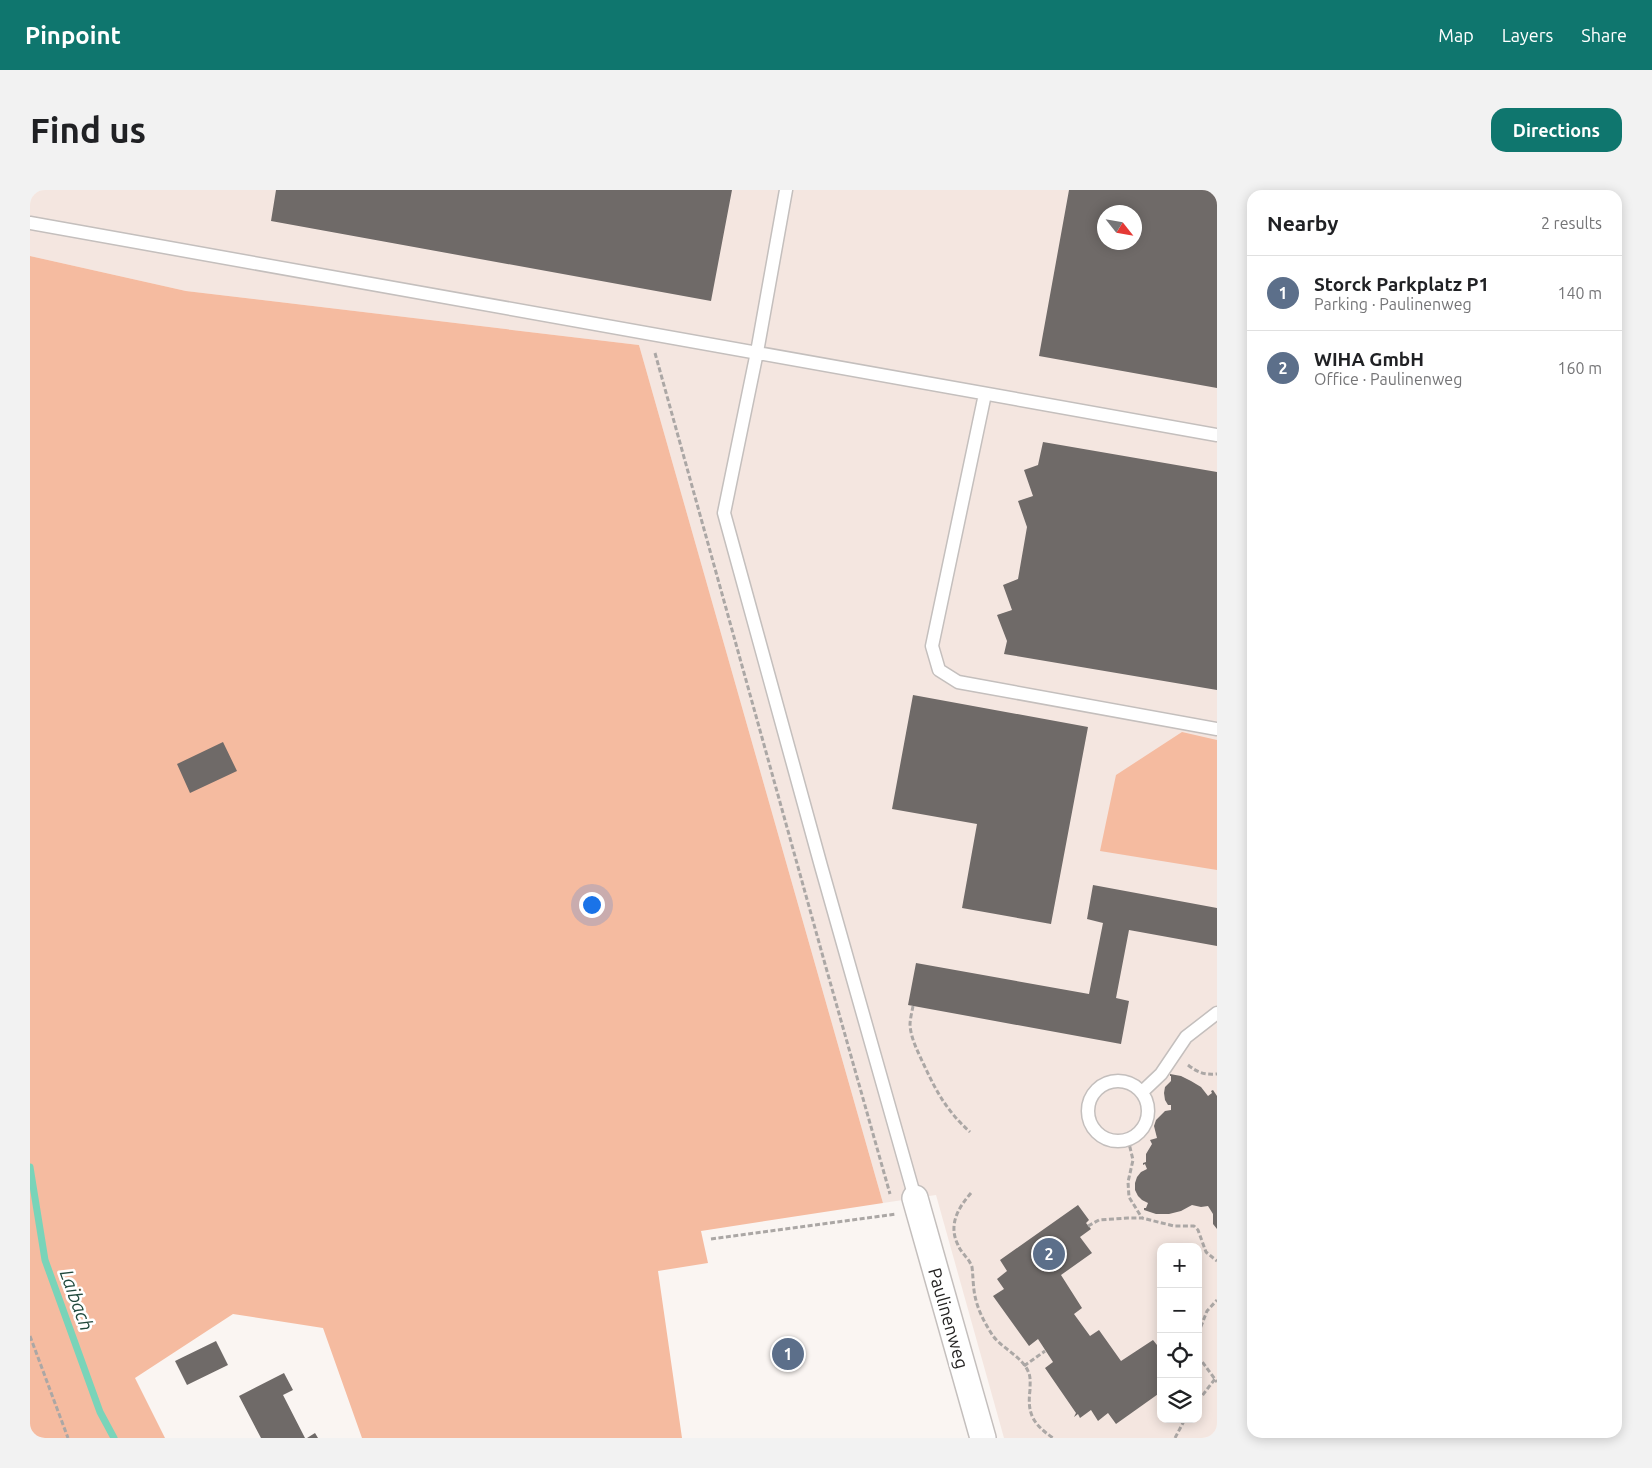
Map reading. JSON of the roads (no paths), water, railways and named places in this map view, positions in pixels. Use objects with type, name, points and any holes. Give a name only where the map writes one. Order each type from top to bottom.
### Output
[{"type":"street","name":"Paulinenweg","points":[[906,1207],[983,1438]]},
{"type":"lane","points":[[786,190],[757,352],[724,513],[821,866],[906,1207]]},
{"type":"lane","points":[[30,222],[1217,435]]},
{"type":"lane","points":[[985,394],[932,646],[938,670],[958,682],[1217,729]]},
{"type":"lane","points":[[1142,1092],[1161,1074],[1186,1037],[1217,1013]]},
{"type":"lane","points":[[1117,1081],[1126,1082],[1142,1092],[1147,1101],[1149,1111],[1147,1122],[1134,1137],[1114,1141],[1104,1138],[1096,1131],[1088,1114],[1089,1104],[1099,1088],[1117,1081]]},
{"type":"waterway","name":"Laibach","points":[[30,1167],[45,1260],[100,1412],[114,1438]]},
{"type":"place","name":"WIHA GmbH","points":[[1049,1254]]},
{"type":"place","name":"Storck Parkplatz P1","points":[[788,1354]]}]
